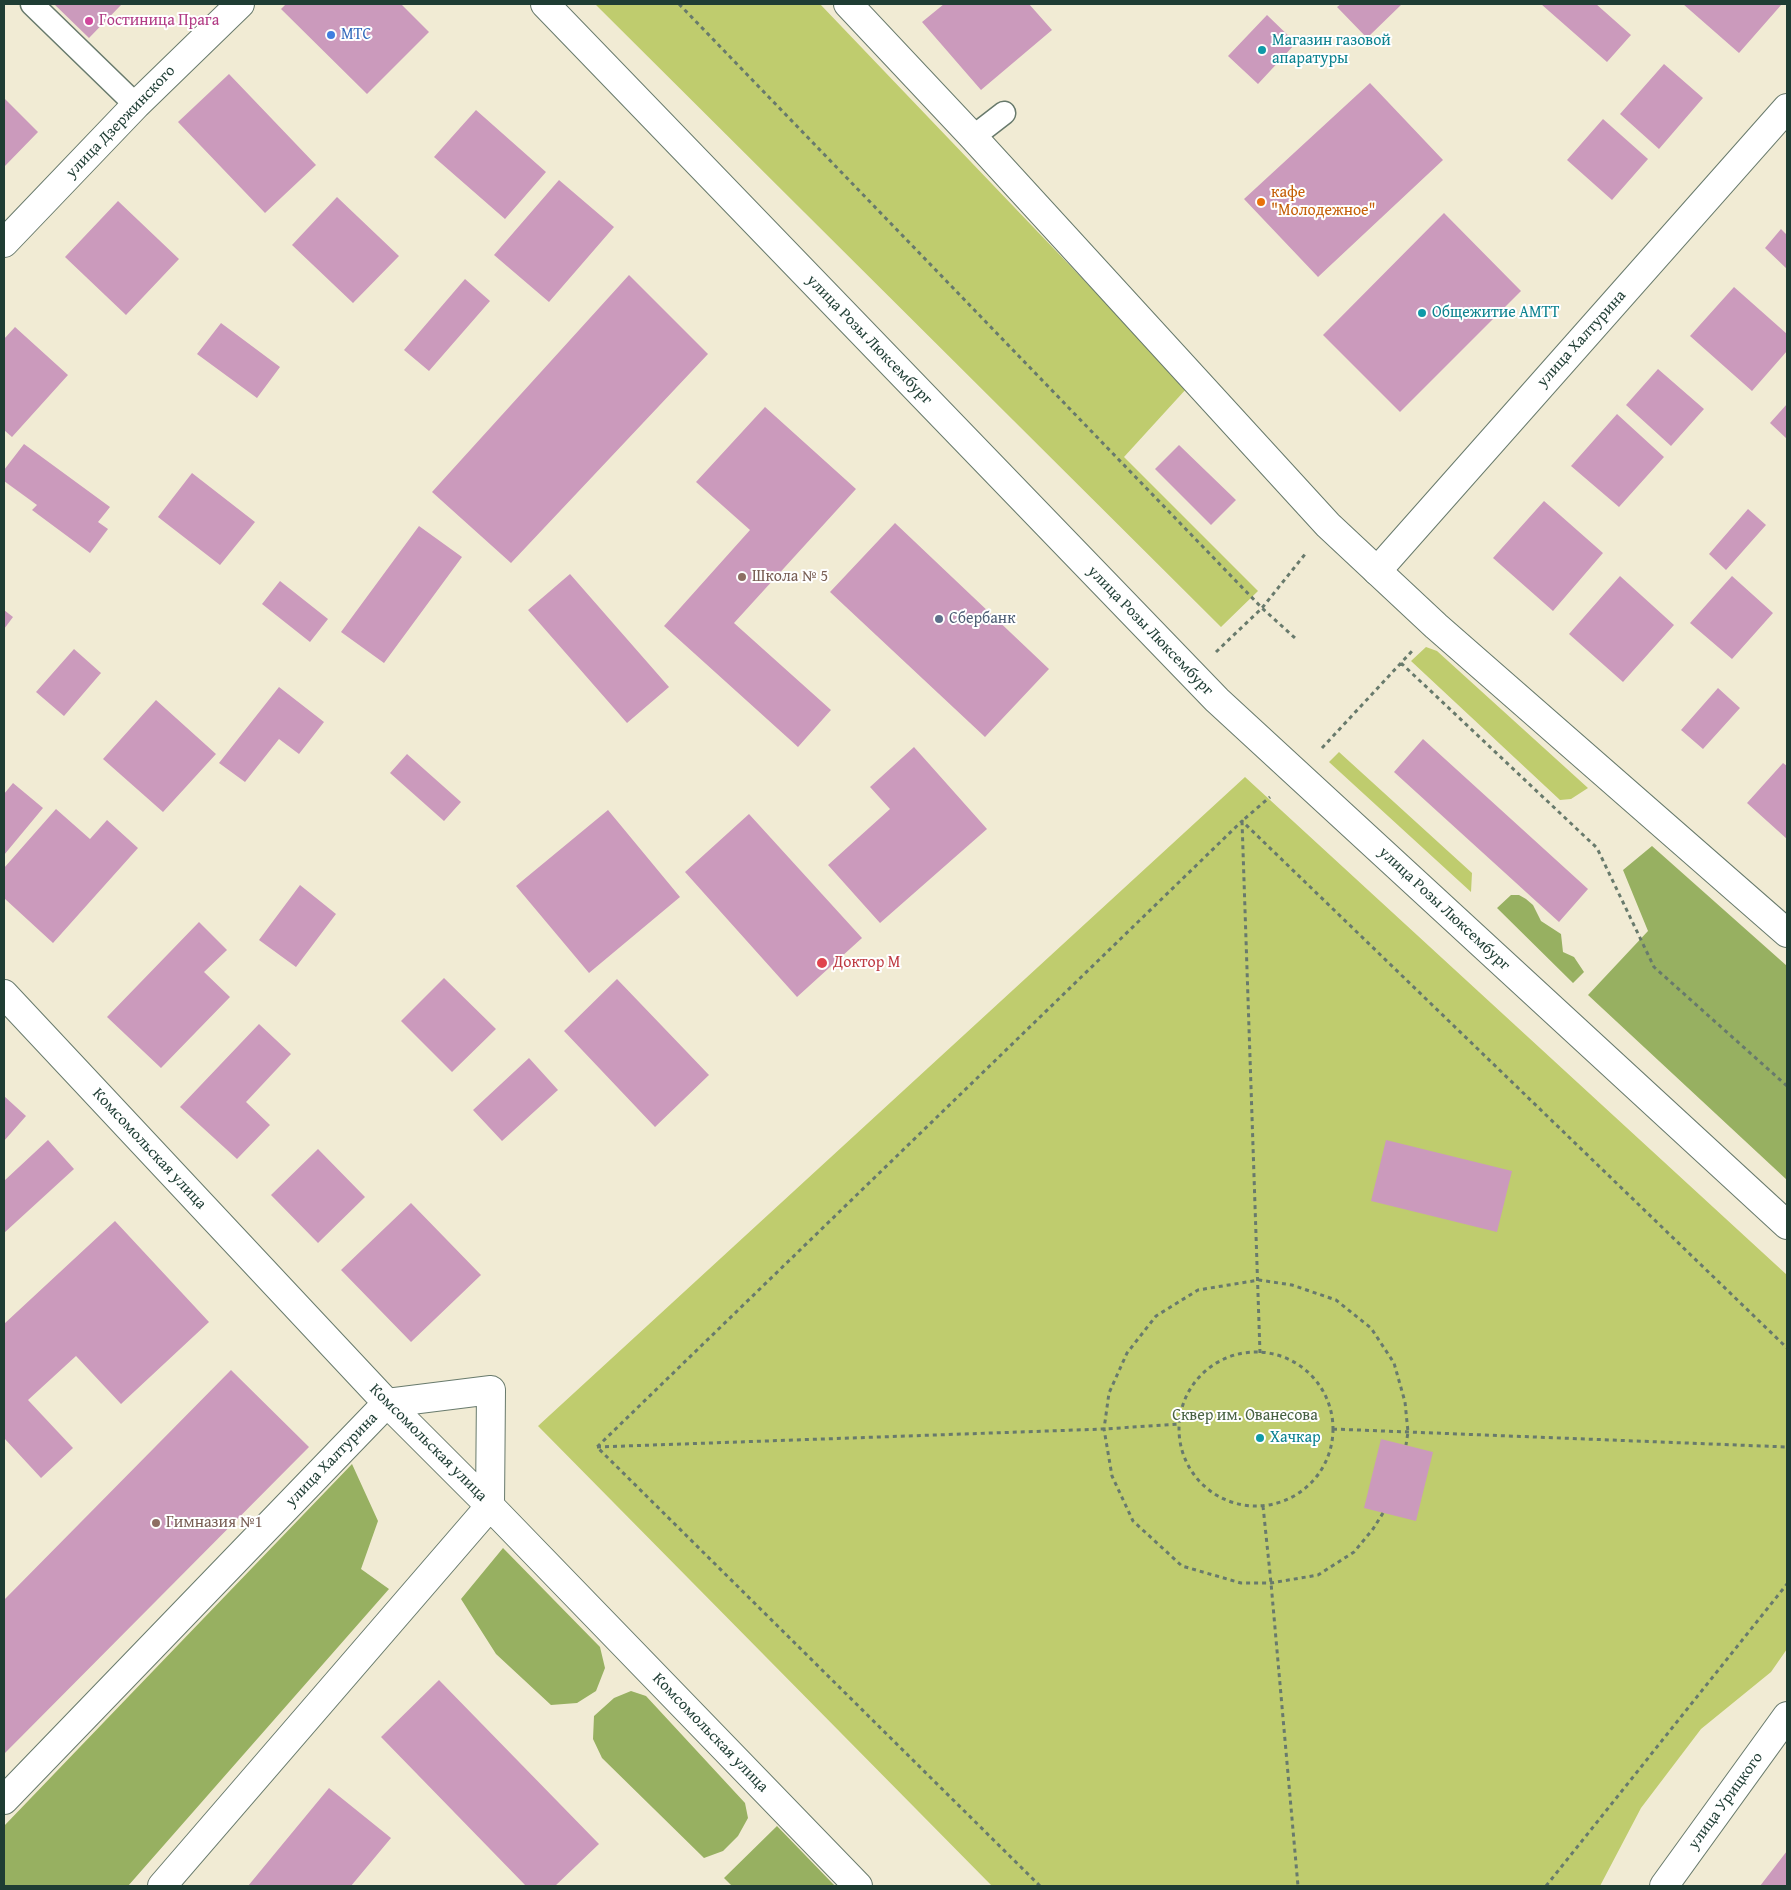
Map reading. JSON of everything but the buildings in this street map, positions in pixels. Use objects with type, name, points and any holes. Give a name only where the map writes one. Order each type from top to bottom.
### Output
[{"type":"main road","name":"улица Дзержинского","points":[[4,243],[136,105],[240,4]]},
{"type":"main road","name":"улица Розы Люксембург","points":[[545,4],[1192,675],[1787,1225]]},
{"type":"main road","points":[[848,4],[973,137],[1328,525],[1436,626],[1787,933]]},
{"type":"main road","name":"улица Халтурина","points":[[1377,571],[1787,108]]},
{"type":"main road","name":"Комсомольская улица","points":[[4,994],[387,1403],[490,1506],[858,1886]]},
{"type":"main road","name":"улица Халтурина","points":[[4,1800],[387,1403],[491,1390],[490,1506]]},
{"type":"main road","points":[[162,1886],[490,1506]]},
{"type":"main road","name":"улица Урицкого","points":[[1664,1886],[1787,1716]]},
{"type":"lane","points":[[32,4],[136,105]]},
{"type":"lane","points":[[973,137],[1004,113]]},
{"type":"path","points":[[679,4],[1262,608],[1295,638]]},
{"type":"path","points":[[1192,675],[1262,608],[1328,525]]},
{"type":"path","points":[[597,1447],[1242,821],[1297,774],[1436,626]]},
{"type":"path","points":[[1401,663],[1597,848],[1654,966],[1787,1086]]},
{"type":"path","points":[[1242,821],[1260,1353]]},
{"type":"path","points":[[1242,821],[1787,1348]]},
{"type":"path","points":[[1383,1513],[1373,1529],[1354,1552],[1318,1575],[1271,1583],[1241,1583],[1182,1566],[1133,1521],[1112,1476],[1104,1429],[1109,1393],[1127,1353],[1156,1316],[1198,1290],[1259,1280],[1292,1284],[1336,1300],[1371,1328],[1394,1363],[1405,1402],[1408,1432],[1406,1445]]},
{"type":"path","points":[[1246,1353],[1260,1353],[1271,1353],[1294,1362],[1313,1377],[1327,1397],[1333,1420],[1332,1445],[1324,1467],[1309,1486],[1288,1500],[1263,1506],[1236,1504],[1212,1492],[1193,1474],[1182,1450],[1179,1424],[1185,1398],[1200,1376],[1221,1361],[1246,1353]]},
{"type":"path","points":[[597,1447],[1104,1429],[1179,1424]]},
{"type":"path","points":[[1333,1429],[1787,1447]]},
{"type":"path","points":[[597,1447],[1040,1886]]},
{"type":"path","points":[[1263,1506],[1298,1886]]},
{"type":"path","points":[[1546,1886],[1787,1584]]},
{"type":"green space","points":[[595,4],[820,4],[1187,388],[1124,457],[1258,591],[1221,627]]},
{"type":"green space","points":[[1426,647],[1437,651],[1588,788],[1571,799],[1560,800],[1411,661]]},
{"type":"green space","points":[[1339,752],[1472,873],[1471,892],[1329,762]]},
{"type":"green space","name":"Сквер им. Ованесова","points":[[1245,777],[1787,1275],[1787,1649],[1771,1672],[1701,1729],[1641,1808],[1600,1886],[992,1886],[538,1426]]},
{"type":"green space","points":[[1652,846],[1787,966],[1787,1180],[1588,995],[1648,931],[1623,870]]},
{"type":"green space","points":[[1511,895],[1519,895],[1526,899],[1533,905],[1541,921],[1561,934],[1563,952],[1574,957],[1584,972],[1573,983],[1497,908]]},
{"type":"green space","points":[[352,1464],[378,1521],[361,1569],[389,1589],[128,1886],[4,1886],[4,1826]]},
{"type":"green space","points":[[503,1548],[600,1647],[605,1668],[596,1691],[577,1703],[551,1705],[496,1654],[461,1599]]},
{"type":"green space","points":[[631,1691],[646,1696],[745,1803],[748,1818],[738,1836],[723,1851],[704,1858],[602,1758],[593,1739],[594,1716],[614,1698]]},
{"type":"green space","points":[[777,1826],[835,1886],[732,1886],[724,1878]]},
{"type":"place","name":"Гостиница Прага","points":[[89,21]]},
{"type":"place","name":"МТС","points":[[331,35]]},
{"type":"place","name":"Магазин газовой апаратуры","points":[[1262,50]]},
{"type":"place","name":"кафе \"Молодежное\"","points":[[1261,202]]},
{"type":"place","name":"Общежитие АМТТ","points":[[1422,313]]},
{"type":"place","name":"Школа № 5","points":[[742,577]]},
{"type":"place","name":"Сбербанк","points":[[939,619]]},
{"type":"place","name":"Доктор М","points":[[822,963]]},
{"type":"place","name":"Хачкар","points":[[1260,1438]]},
{"type":"place","name":"Гимназия №1","points":[[156,1523]]}]
